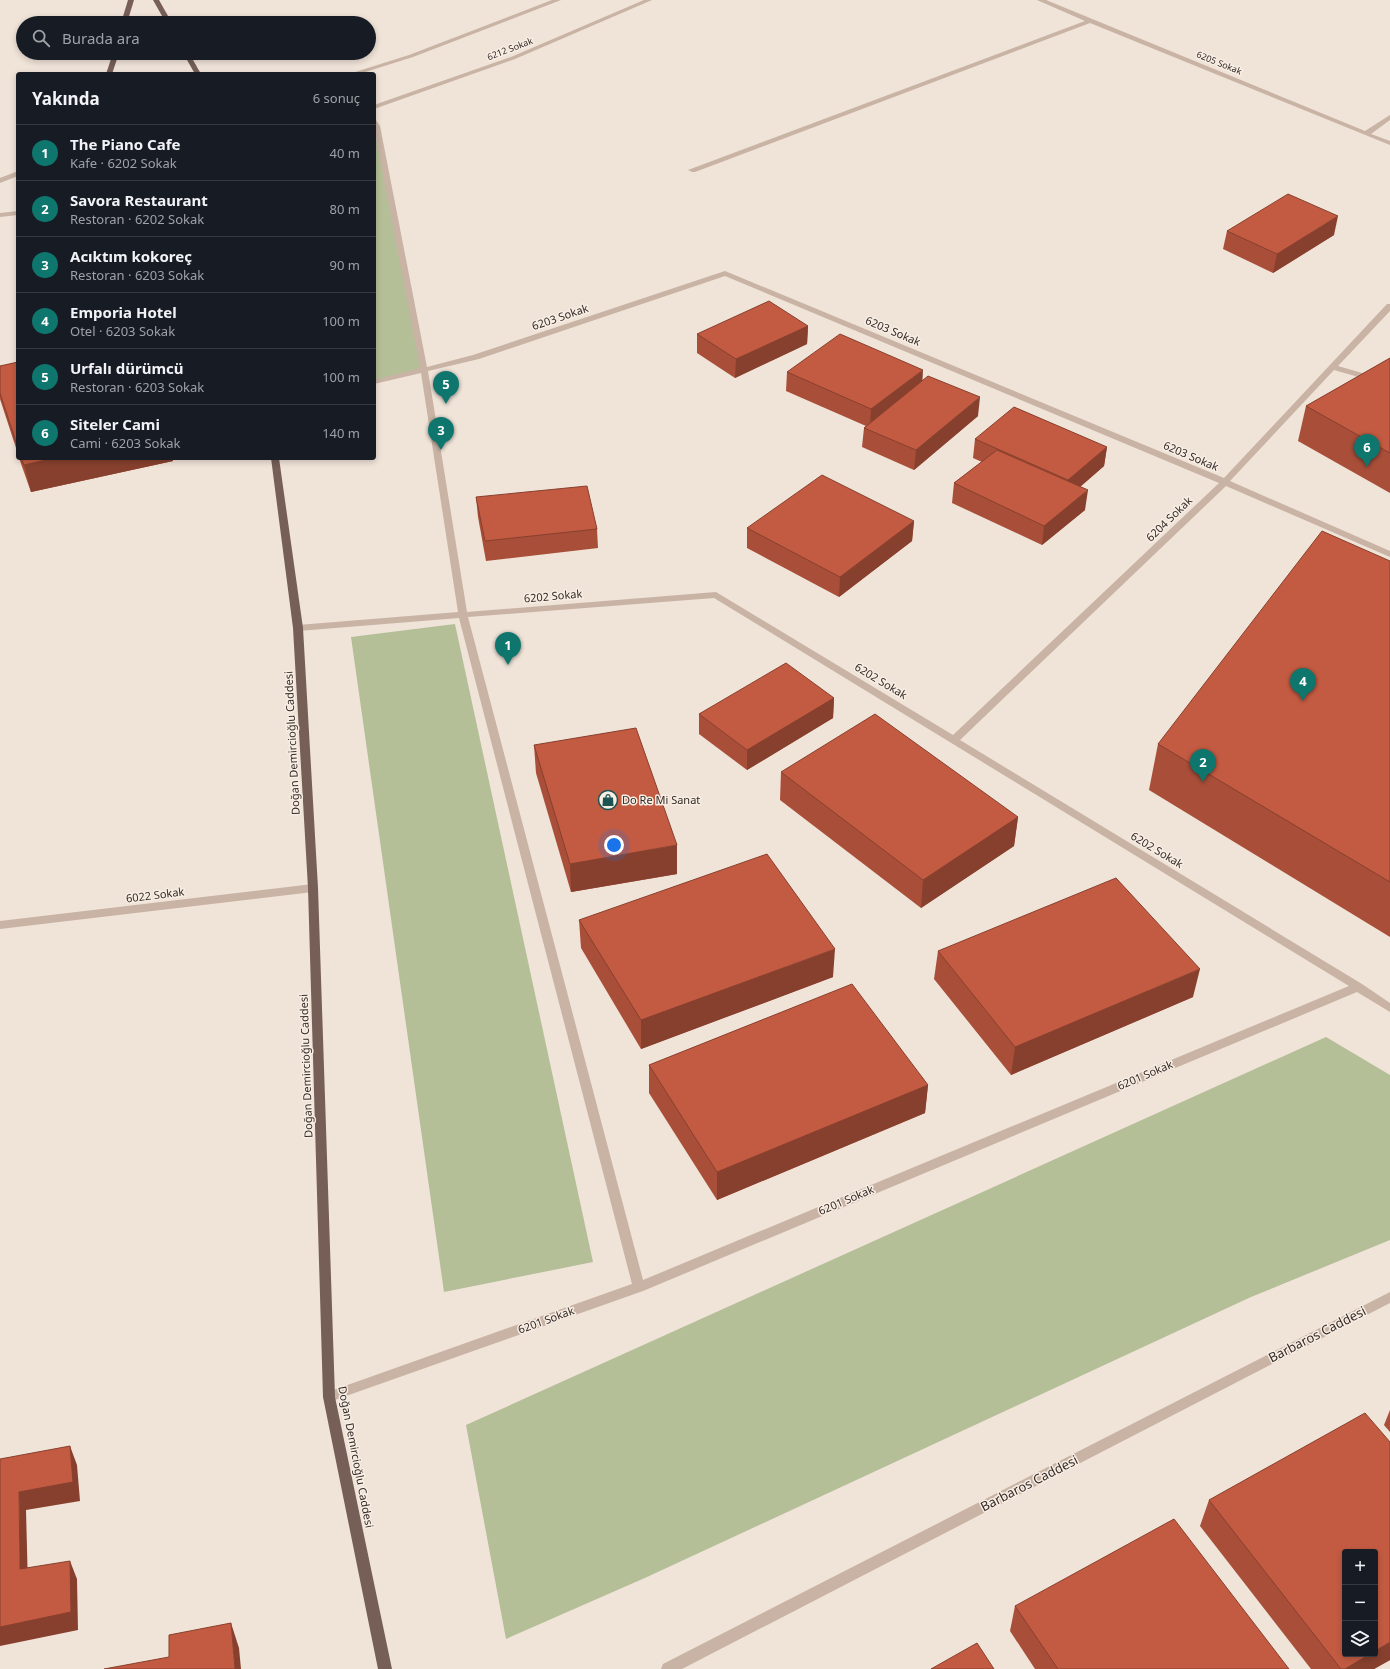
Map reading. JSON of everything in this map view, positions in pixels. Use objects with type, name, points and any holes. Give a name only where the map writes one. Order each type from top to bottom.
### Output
[{"type":"main road","points":[[126,16],[131,0]]},
{"type":"main road","points":[[156,0],[165,16]]},
{"type":"main road","points":[[110,72],[114,60]]},
{"type":"main road","points":[[190,60],[197,72]]},
{"type":"main road","name":"Doğan Demircioğlu Caddesi","points":[[275,460],[298,628],[314,888],[329,1397],[385,1669]]},
{"type":"street","points":[[359,72],[411,56],[558,0]]},
{"type":"street","name":"6212 Sokak","points":[[376,106],[512,58],[649,0]]},
{"type":"street","name":"6205 Sokak","points":[[1040,0],[1390,143]]},
{"type":"street","points":[[692,170],[1090,21]]},
{"type":"street","points":[[1366,134],[1390,118]]},
{"type":"street","points":[[376,124],[424,369],[463,615],[639,1287]]},
{"type":"street","points":[[0,181],[16,174]]},
{"type":"street","points":[[0,215],[16,213]]},
{"type":"street","name":"6203 Sokak","points":[[376,381],[476,357],[725,273],[1225,482],[1390,554]]},
{"type":"street","name":"6204 Sokak","points":[[954,740],[1225,482],[1390,306]]},
{"type":"street","points":[[1333,367],[1390,384]]},
{"type":"street","name":"6202 Sokak","points":[[298,628],[716,595],[1390,1008]]},
{"type":"street","name":"6022 Sokak","points":[[0,925],[314,888]]},
{"type":"street","name":"6201 Sokak","points":[[329,1397],[639,1287],[1358,987]]},
{"type":"street","name":"Barbaros Caddesi","points":[[668,1669],[1390,1297]]},
{"type":"green space","points":[[376,137],[424,369],[376,381]]},
{"type":"green space","points":[[455,624],[593,1262],[444,1292],[351,637]]},
{"type":"green space","points":[[1326,1037],[1390,1075],[1390,1240],[1251,1297],[647,1577],[506,1639],[466,1425]]},
{"type":"building","points":[[1288,194],[1338,216],[1277,254],[1227,231]]},
{"type":"building","points":[[769,301],[808,326],[736,359],[697,334]]},
{"type":"building","points":[[840,334],[923,370],[871,409],[787,372]]},
{"type":"building","points":[[1390,358],[1390,453],[1306,406]]},
{"type":"building","points":[[16,362],[16,442],[0,393],[0,366]]},
{"type":"building","points":[[928,376],[980,397],[916,450],[864,428]]},
{"type":"building","points":[[1014,407],[1107,447],[1068,480],[975,439]]},
{"type":"building","points":[[997,450],[1088,490],[1044,526],[954,483]]},
{"type":"building","points":[[22,460],[45,460],[24,465]]},
{"type":"building","points":[[822,475],[914,521],[840,577],[747,528]]},
{"type":"building","points":[[587,486],[597,529],[485,541],[476,497]]},
{"type":"building","points":[[1322,531],[1390,561],[1390,882],[1158,744]]},
{"type":"building","points":[[786,663],[834,698],[747,750],[699,714]]},
{"type":"building","points":[[875,714],[1018,817],[923,880],[781,772]]},
{"type":"building","points":[[636,728],[677,845],[570,864],[534,745]]},
{"type":"building","points":[[767,854],[835,949],[641,1020],[579,920]]},
{"type":"building","points":[[1116,878],[1200,969],[1015,1047],[938,951]]},
{"type":"building","points":[[852,984],[928,1085],[717,1172],[649,1065]]},
{"type":"building","points":[[1365,1413],[1390,1442],[1390,1642],[1378,1649],[1378,1549],[1342,1549],[1342,1657],[1365,1657],[1345,1669],[1341,1669],[1209,1500]]},
{"type":"building","points":[[70,1446],[73,1482],[19,1492],[20,1569],[70,1561],[71,1612],[0,1627],[0,1459]]},
{"type":"building","points":[[1174,1519],[1289,1669],[1058,1669],[1015,1606]]},
{"type":"building","points":[[231,1623],[235,1669],[104,1669],[169,1657],[169,1635]]},
{"type":"building","points":[[977,1643],[994,1669],[931,1669]]},
{"type":"place","name":"Urfalı dürümcü","points":[[446,404]]},
{"type":"place","name":"Acıktım kokoreç","points":[[441,450]]},
{"type":"place","name":"Siteler Cami","points":[[1367,467]]},
{"type":"place","name":"The Piano Cafe","points":[[508,665]]},
{"type":"place","name":"Emporia Hotel","points":[[1303,701]]},
{"type":"place","name":"Savora Restaurant","points":[[1203,782]]},
{"type":"place","name":"Do Re Mi Sanat","points":[[608,800]]}]
